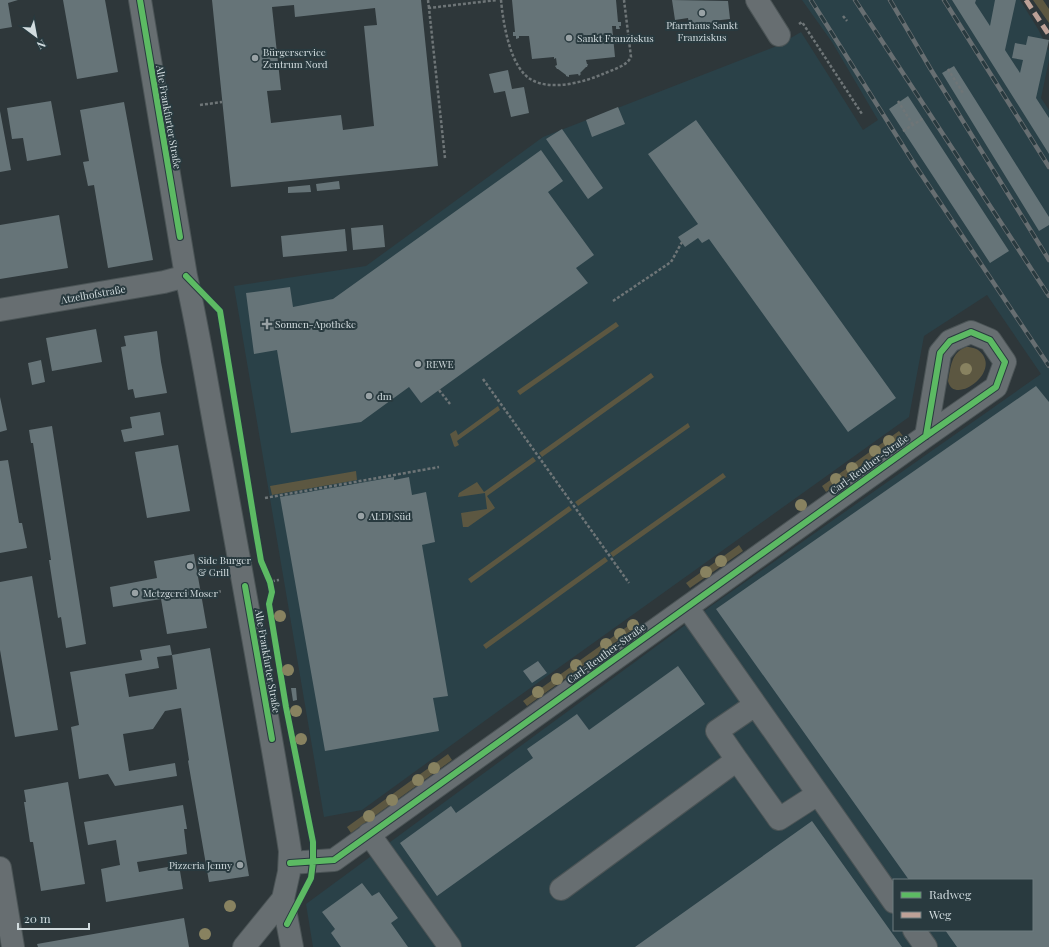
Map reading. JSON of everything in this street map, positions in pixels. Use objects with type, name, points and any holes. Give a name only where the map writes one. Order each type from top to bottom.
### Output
[{"type":"street","name":"Alte Frankfurter Straße","points":[[140,0],[186,276],[195,315],[272,739],[288,838],[290,863],[288,881],[283,899],[292,947]]},
{"type":"street","points":[[757,0],[779,35]]},
{"type":"street","name":"Atzelhofstraße","points":[[0,310],[164,282],[186,276]]},
{"type":"street","name":"Carl-Reuther-Straße","points":[[290,863],[334,860],[996,387],[1005,362],[990,340],[971,332],[950,341],[940,353],[926,436]]},
{"type":"street","points":[[687,607],[893,901]]},
{"type":"street","points":[[755,705],[717,731],[737,760],[779,819],[818,794]]},
{"type":"street","points":[[561,889],[737,760]]},
{"type":"street","points":[[369,834],[450,947]]},
{"type":"street","points":[[0,868],[14,947]]},
{"type":"street","points":[[244,947],[283,899]]},
{"type":"street","points":[[915,931],[926,947]]},
{"type":"path","points":[[428,0],[445,158]]},
{"type":"path","points":[[429,8],[497,0]]},
{"type":"path","points":[[501,0],[504,29],[510,48],[519,68],[532,80],[540,83],[558,85],[586,80],[622,65],[629,60],[631,57],[624,0]]},
{"type":"path","points":[[844,16],[847,21]]},
{"type":"path","points":[[779,35],[802,22],[862,114]]},
{"type":"path","points":[[948,69],[963,93]]},
{"type":"path","points":[[898,101],[913,125]]},
{"type":"path","points":[[200,105],[222,102]]},
{"type":"path","points":[[903,131],[924,118]]},
{"type":"path","points":[[613,301],[671,262],[682,242]]},
{"type":"path","points":[[483,379],[629,584]]},
{"type":"path","points":[[439,390],[450,404]]},
{"type":"path","points":[[265,498],[439,467]]},
{"type":"path","points":[[268,574],[271,584]]},
{"type":"path","points":[[261,584],[271,584],[279,580]]},
{"type":"shaded area","points":[[802,0],[1020,0],[1038,29],[1049,51],[1049,60],[1041,98],[1049,110],[1049,947],[313,947],[306,904],[711,606],[1041,374],[987,295],[924,336],[909,417],[362,810],[324,817],[234,286],[366,266],[543,137],[777,46],[801,32],[863,130],[878,120],[832,42]]},
{"type":"shaded area","points":[[1033,0],[1043,0],[1049,9],[1049,23]]},
{"type":"shaded area","points":[[616,322],[619,326],[520,395],[517,391]]},
{"type":"shaded area","points":[[966,347],[971,347],[980,351],[986,363],[984,371],[973,385],[965,389],[958,390],[952,388],[948,381],[950,370],[952,361],[957,353]]},
{"type":"shaded area","points":[[651,373],[654,377],[542,457],[539,453]]},
{"type":"shaded area","points":[[498,406],[500,410],[457,441],[459,445],[454,446],[450,434],[456,430],[458,435]]},
{"type":"shaded area","points":[[688,423],[690,427],[578,506],[575,502]]},
{"type":"shaded area","points":[[899,431],[903,436],[826,492],[822,486]]},
{"type":"shaded area","points":[[533,457],[536,461],[487,496],[495,508],[468,527],[463,527],[461,513],[487,509],[485,493],[458,497],[459,493],[477,482],[484,492]]},
{"type":"shaded area","points":[[356,471],[357,480],[272,495],[270,486]]},
{"type":"shaded area","points":[[723,473],[726,477],[613,557],[610,553]]},
{"type":"shaded area","points":[[569,506],[572,510],[471,583],[468,579]]},
{"type":"shaded area","points":[[739,545],[743,551],[690,588],[686,583]]},
{"type":"shaded area","points":[[605,557],[608,561],[486,649],[483,645]]},
{"type":"shaded area","points":[[635,621],[638,626],[527,706],[523,701]]},
{"type":"shaded area","points":[[448,754],[452,760],[351,833],[347,827]]},
{"type":"building","points":[[0,0],[18,0],[8,3],[12,27],[0,29]]},
{"type":"building","points":[[63,0],[105,0],[118,72],[77,79]]},
{"type":"building","points":[[212,0],[421,0],[438,166],[231,187]],"holes":[[[294,5],[295,17],[375,8],[377,25],[364,26],[374,126],[343,130],[341,115],[271,123],[267,91],[281,90],[272,7]]]},
{"type":"building","name":"Sankt Franziskus","points":[[512,0],[616,0],[618,22],[621,22],[621,26],[619,26],[620,29],[616,29],[616,26],[612,26],[615,57],[586,60],[588,64],[587,67],[580,73],[581,74],[579,76],[578,74],[569,75],[569,77],[557,69],[555,66],[557,65],[556,58],[554,59],[554,57],[532,59],[529,36],[519,36],[519,38],[516,39],[516,36],[513,36],[513,32],[515,32]]},
{"type":"building","name":"Pfarrhaus Sankt Franziskus","points":[[672,0],[728,1],[730,19],[712,21],[712,23],[699,25],[699,23],[689,24],[688,18],[675,20]]},
{"type":"building","points":[[952,0],[976,0],[975,3],[990,26],[995,0],[1016,0],[1005,50],[1020,73],[1023,60],[1012,58],[1015,43],[1026,45],[1028,36],[1049,40],[1036,98],[1049,118],[1049,154]]},
{"type":"building","points":[[954,66],[1049,217],[1049,225],[1039,231],[942,73]]},
{"type":"building","points":[[508,70],[512,89],[524,87],[529,113],[511,117],[505,91],[494,93],[489,74]]},
{"type":"building","points":[[908,96],[1009,251],[990,263],[889,109]]},
{"type":"building","points":[[51,101],[61,155],[27,161],[23,138],[12,139],[7,108]]},
{"type":"building","points":[[124,102],[153,260],[108,268],[94,185],[88,186],[83,162],[89,161],[80,110]]},
{"type":"building","points":[[618,107],[625,124],[592,137],[586,120]]},
{"type":"building","points":[[0,111],[11,170],[0,172]]},
{"type":"building","points":[[696,120],[896,398],[848,432],[709,239],[702,243],[698,238],[685,247],[678,237],[698,224],[648,154]]},
{"type":"building","points":[[562,129],[603,188],[588,199],[546,139]]},
{"type":"building","points":[[541,150],[563,181],[548,192],[594,255],[576,268],[588,283],[421,403],[409,387],[361,422],[291,433],[277,350],[254,354],[246,293],[290,287],[293,307],[333,299]]},
{"type":"building","points":[[339,181],[340,189],[317,191],[316,184]]},
{"type":"building","points":[[310,185],[311,192],[288,193],[288,187]]},
{"type":"building","points":[[59,215],[68,268],[0,279],[0,225]]},
{"type":"building","points":[[383,225],[385,247],[353,250],[351,228]]},
{"type":"building","points":[[345,229],[347,251],[283,257],[281,236]]},
{"type":"building","points":[[96,329],[102,362],[52,371],[46,338]]},
{"type":"building","points":[[157,331],[167,393],[135,398],[133,389],[128,390],[121,347],[126,346],[124,336]]},
{"type":"building","points":[[41,360],[45,382],[32,385],[28,363]]},
{"type":"building","points":[[1036,386],[1049,402],[1049,947],[957,947],[946,931],[1033,931],[1033,879],[908,879],[716,609]]},
{"type":"building","points":[[0,397],[7,430],[0,432]]},
{"type":"building","points":[[160,412],[164,435],[124,442],[121,430],[132,428],[130,417]]},
{"type":"building","points":[[52,426],[86,644],[66,648],[61,617],[58,618],[49,560],[51,560],[33,443],[31,443],[29,430]]},
{"type":"building","points":[[178,445],[190,511],[147,518],[135,452]]},
{"type":"building","points":[[8,460],[19,523],[22,523],[27,548],[0,553],[0,461]]},
{"type":"building","points":[[394,477],[394,480],[409,477],[412,495],[426,492],[435,542],[422,545],[448,696],[433,698],[439,731],[325,751],[280,497]]},
{"type":"building","points":[[194,554],[207,628],[167,634],[161,599],[113,607],[110,587],[157,578],[154,561]]},
{"type":"building","points":[[32,576],[58,730],[15,737],[0,650],[0,582]]},
{"type":"building","points":[[170,645],[172,655],[210,648],[249,876],[209,882],[188,761],[181,708],[165,711],[153,729],[123,734],[129,771],[175,763],[177,776],[115,786],[108,774],[79,779],[71,727],[79,725],[70,672],[142,660],[140,650]],"holes":[[[172,655],[177,689],[129,697],[125,674],[159,668],[157,657]]]},
{"type":"building","points":[[538,661],[547,673],[532,683],[523,671]]},
{"type":"building","points":[[678,666],[705,704],[437,896],[400,843],[451,806],[456,813],[533,758],[527,749],[577,714],[589,730]]},
{"type":"building","points":[[291,688],[296,688],[297,700],[293,701]]},
{"type":"building","points":[[68,782],[85,884],[41,891],[33,842],[30,842],[24,802],[26,802],[24,790]]},
{"type":"building","points":[[183,805],[187,829],[184,829],[187,854],[137,862],[139,872],[179,865],[183,889],[106,902],[101,869],[120,865],[116,840],[88,845],[84,822]]},
{"type":"building","points":[[812,821],[902,947],[635,947]]},
{"type":"building","points":[[362,883],[372,896],[379,892],[398,918],[391,923],[408,947],[341,947],[331,933],[335,929],[322,912]]},
{"type":"building","points":[[184,918],[189,947],[38,947],[37,944]]},
{"type":"railway","points":[[811,0],[915,165],[1049,366]]},
{"type":"railway","points":[[855,0],[1049,296]]},
{"type":"railway","points":[[890,0],[930,68],[1049,260]]},
{"type":"railway","points":[[944,0],[1049,167]]},
{"type":"marked path","points":[[1026,0],[1049,35]]},
{"type":"cycle path","points":[[140,0],[180,237]]},
{"type":"cycle path","points":[[186,276],[220,311],[261,561],[270,582],[272,592],[269,604],[286,707],[313,842],[311,878],[287,924]]},
{"type":"cycle path","points":[[290,863],[334,860],[996,387],[1005,362],[990,340],[971,332],[950,341],[940,353],[926,436]]},
{"type":"cycle path","points":[[245,586],[272,739]]},
{"type":"place","name":"Pfarrhaus Sankt Franziskus","points":[[702,13]]},
{"type":"place","name":"Sankt Franziskus","points":[[569,38]]},
{"type":"place","name":"Bürgerservice Zentrum Nord","points":[[255,58]]},
{"type":"place","name":"Sonnen-Apotheke","points":[[267,324]]},
{"type":"place","name":"REWE","points":[[418,364]]},
{"type":"place","name":"dm","points":[[369,396]]},
{"type":"place","name":"ALDI Süd","points":[[361,516]]},
{"type":"place","name":"Side Burger & Grill","points":[[190,566]]},
{"type":"place","name":"Metzgerei Moser","points":[[135,593]]},
{"type":"place","name":"Pizzeria Jenny","points":[[240,865]]}]
